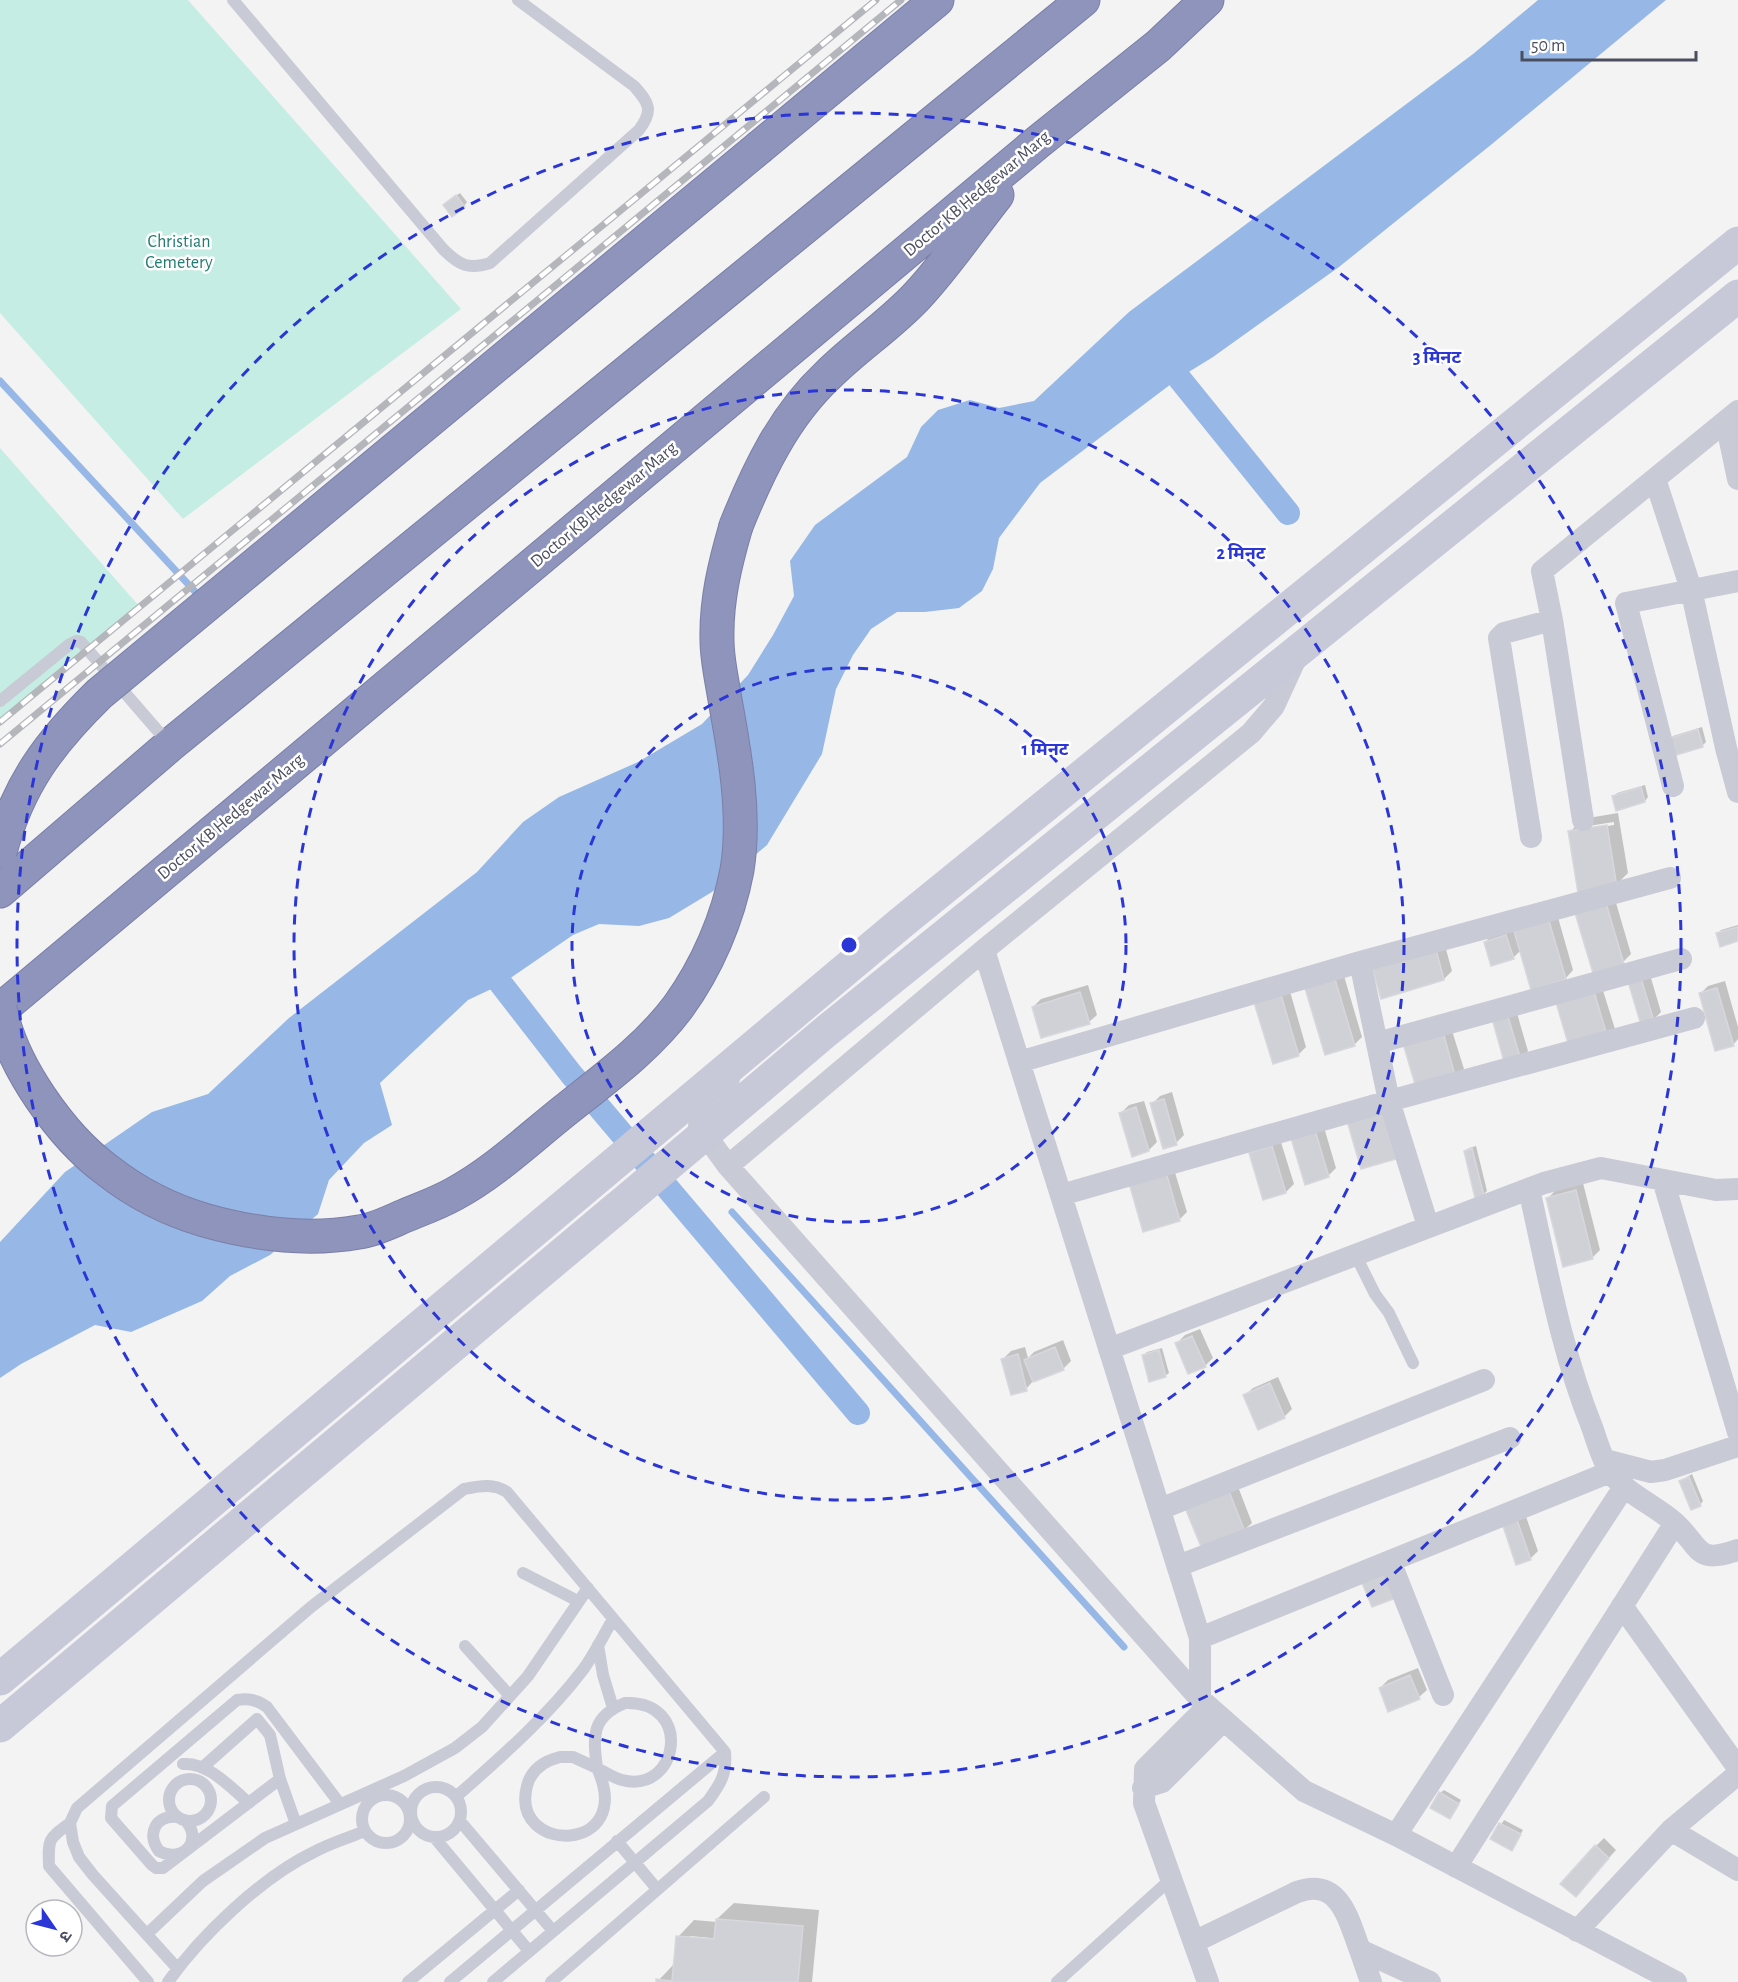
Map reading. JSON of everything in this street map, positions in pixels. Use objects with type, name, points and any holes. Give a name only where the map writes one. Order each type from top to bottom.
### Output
[{"type":"highway","points":[[0,852],[8,821],[28,780],[70,723],[99,694],[938,0]]},
{"type":"highway","points":[[0,891],[170,745],[1083,0]]},
{"type":"highway","name":"Doctor KB Hedgewar Marg","points":[[0,1009],[1038,142],[1158,46],[1207,0]]},
{"type":"highway","points":[[0,1009],[10,1041],[27,1076],[62,1125],[106,1170],[168,1207],[235,1228],[267,1233],[328,1235],[362,1232],[456,1193],[488,1171],[631,1057],[655,1034],[678,1006],[697,976],[717,936],[731,892],[741,839],[740,806],[717,641],[718,608],[723,569],[736,526],[753,485],[775,441],[800,405],[827,375],[918,296],[1038,142]]},
{"type":"main road","points":[[1158,46],[1225,0]]},
{"type":"main road","points":[[0,1679],[910,916],[1738,243]]},
{"type":"main road","points":[[0,1726],[824,1033],[1738,296]]},
{"type":"street","points":[[1732,416],[1738,479]]},
{"type":"street","points":[[1583,820],[1552,620],[1542,571],[1732,416]]},
{"type":"street","points":[[1655,479],[1691,589],[1732,746],[1738,792]]},
{"type":"street","points":[[1673,786],[1626,603],[1738,581]]},
{"type":"street","points":[[1531,837],[1499,638],[1504,633],[1552,620]]},
{"type":"street","points":[[728,1166],[984,950],[1251,733],[1274,706],[1300,650]]},
{"type":"street","points":[[1019,1062],[1360,962],[1670,878]]},
{"type":"street","points":[[984,950],[1200,1638],[1208,1715],[1150,1780],[1144,1803],[1208,1982]]},
{"type":"street","points":[[1377,1043],[1681,958]]},
{"type":"street","points":[[1360,962],[1389,1101],[1428,1226]]},
{"type":"street","points":[[1061,1195],[1389,1101],[1694,1018]]},
{"type":"street","points":[[733,1065],[724,1090],[699,1120],[699,1126],[728,1166],[1208,1715],[1304,1791],[1396,1835],[1676,1982]]},
{"type":"street","points":[[1109,1349],[1544,1183],[1601,1168],[1716,1190],[1738,1189]]},
{"type":"street","points":[[1663,1180],[1738,1432]]},
{"type":"street","points":[[1529,1189],[1564,1350],[1581,1401],[1613,1473],[1675,1523],[1695,1548],[1707,1555],[1720,1556],[1738,1550]]},
{"type":"street","points":[[1160,1509],[1484,1380]]},
{"type":"street","points":[[1178,1566],[1510,1438]]},
{"type":"street","points":[[1200,1638],[1613,1473],[1665,1470],[1738,1446]]},
{"type":"street","points":[[1396,1835],[1613,1473]]},
{"type":"street","points":[[1456,1867],[1675,1523]]},
{"type":"street","points":[[1390,1561],[1443,1695]]},
{"type":"street","points":[[1622,1606],[1738,1768]]},
{"type":"street","points":[[1577,1931],[1671,1830],[1738,1774]]},
{"type":"street","points":[[1671,1830],[1738,1870]]},
{"type":"street","points":[[1194,1942],[1297,1892],[1307,1889],[1323,1889],[1335,1897],[1344,1909],[1371,1982]]},
{"type":"street","points":[[1360,1950],[1430,1982]]},
{"type":"lane","points":[[233,0],[444,249],[462,264],[476,267],[490,263],[639,130],[648,119],[649,109],[645,99],[634,86],[518,0]]},
{"type":"lane","points":[[0,701],[70,644],[81,642],[170,745]]},
{"type":"lane","points":[[1355,1254],[1375,1294],[1389,1313],[1413,1363]]},
{"type":"lane","points":[[148,1982],[49,1866],[48,1845],[54,1834],[70,1823],[77,1808],[311,1607],[464,1489],[483,1485],[499,1486],[507,1492],[725,1752],[726,1767],[721,1782],[708,1801],[493,1982]]},
{"type":"lane","points":[[523,1573],[578,1601]]},
{"type":"lane","points":[[147,1934],[203,1881],[265,1838],[340,1804],[374,1793],[455,1748],[482,1727],[528,1676],[588,1588]]},
{"type":"lane","points":[[457,1796],[520,1739],[553,1705],[583,1669],[614,1619]]},
{"type":"lane","points":[[598,1645],[603,1675],[613,1708]]},
{"type":"lane","points":[[465,1646],[510,1696]]},
{"type":"lane","points":[[280,1779],[163,1868],[156,1868],[111,1818],[111,1806],[237,1700],[246,1698],[258,1700],[267,1707],[340,1804]]},
{"type":"lane","points":[[597,1768],[593,1740],[602,1717],[613,1708],[638,1703],[661,1714],[672,1737],[667,1762],[658,1772],[647,1779],[621,1780],[597,1768],[573,1757],[560,1757],[547,1761],[536,1769],[525,1793],[526,1806],[531,1818],[540,1828],[552,1835],[565,1837],[578,1835],[590,1829],[599,1819],[606,1794],[597,1768]]},
{"type":"lane","points":[[203,1767],[257,1719],[270,1735],[280,1779],[296,1824]]},
{"type":"lane","points":[[450,1982],[725,1752]]},
{"type":"lane","points":[[183,1764],[193,1763],[203,1767],[249,1803]]},
{"type":"lane","points":[[415,1770],[427,1788]]},
{"type":"lane","points":[[374,1793],[362,1815],[365,1831],[377,1841],[393,1842],[401,1838],[406,1831],[415,1799],[427,1788],[444,1787],[457,1796],[462,1812],[460,1821],[450,1833],[434,1837]]},
{"type":"lane","points":[[374,1793],[397,1797],[408,1808],[419,1830],[434,1837],[529,1951]]},
{"type":"lane","points":[[551,1982],[764,1797]]},
{"type":"lane","points":[[172,1816],[182,1818],[189,1824],[192,1836],[189,1847],[185,1851],[179,1855],[165,1855],[159,1851],[153,1839],[155,1826],[159,1821],[172,1816]]},
{"type":"lane","points":[[460,1821],[553,1931]]},
{"type":"lane","points":[[70,1823],[80,1857],[93,1875],[177,1968]]},
{"type":"lane","points":[[168,1982],[210,1930],[273,1877],[313,1852],[365,1831]]},
{"type":"lane","points":[[617,1841],[657,1889]]},
{"type":"lane","points":[[1057,1982],[1171,1879]]},
{"type":"lane","points":[[408,1982],[519,1890]]},
{"type":"green space","name":"Christian Cemetery","points":[[0,0],[188,0],[461,309],[183,519],[0,313]]},
{"type":"green space","points":[[0,448],[140,607],[0,726]]},
{"type":"water","points":[[1538,0],[1666,0],[1339,267],[1213,357],[1179,378],[1040,483],[999,538],[993,569],[982,591],[959,608],[925,612],[897,612],[871,629],[853,655],[836,689],[822,754],[767,845],[712,892],[669,918],[639,926],[599,924],[573,935],[502,984],[468,1000],[380,1083],[392,1125],[364,1143],[329,1180],[318,1214],[270,1255],[230,1276],[202,1301],[131,1332],[95,1325],[21,1364],[0,1378],[0,1242],[65,1172],[152,1112],[208,1094],[289,1018],[477,872],[523,822],[559,797],[638,762],[702,724],[748,675],[773,635],[794,596],[790,561],[815,525],[907,457],[921,427],[938,410],[970,400],[999,408],[1034,401],[1129,312],[1473,54]]},
{"type":"building","points":[[456,195],[465,207],[452,217],[443,205]]},
{"type":"building","points":[[1698,729],[1703,747],[1673,756],[1668,739]]},
{"type":"building","points":[[1641,787],[1645,802],[1616,811],[1612,796]]},
{"type":"building","points":[[1607,825],[1617,887],[1578,893],[1568,831]]},
{"type":"building","points":[[1606,903],[1624,964],[1593,973],[1575,913]]},
{"type":"building","points":[[1549,921],[1566,979],[1531,990],[1514,931]]},
{"type":"building","points":[[1738,927],[1738,941],[1720,947],[1716,933]]},
{"type":"building","points":[[1506,935],[1514,959],[1491,966],[1484,942]]},
{"type":"building","points":[[1436,949],[1444,980],[1381,999],[1372,967]]},
{"type":"building","points":[[1640,975],[1654,1021],[1641,1025],[1627,978]]},
{"type":"building","points":[[1334,976],[1355,1046],[1325,1055],[1304,985]]},
{"type":"building","points":[[1279,988],[1299,1056],[1273,1064],[1252,996]]},
{"type":"building","points":[[1593,988],[1608,1039],[1570,1050],[1555,999]]},
{"type":"building","points":[[1717,988],[1734,1046],[1715,1051],[1699,993]]},
{"type":"building","points":[[1080,992],[1090,1024],[1041,1038],[1032,1007]]},
{"type":"building","points":[[1506,1010],[1521,1060],[1505,1065],[1491,1015]]},
{"type":"building","points":[[1442,1028],[1456,1079],[1417,1091],[1402,1040]]},
{"type":"building","points":[[1164,1099],[1177,1145],[1163,1149],[1150,1103]]},
{"type":"building","points":[[1136,1107],[1149,1151],[1132,1157],[1119,1113]]},
{"type":"building","points":[[1381,1111],[1396,1159],[1361,1169],[1347,1121]]},
{"type":"building","points":[[1315,1130],[1329,1177],[1305,1185],[1291,1138]]},
{"type":"building","points":[[1272,1146],[1286,1193],[1263,1200],[1249,1153]]},
{"type":"building","points":[[1472,1148],[1484,1196],[1475,1198],[1464,1151]]},
{"type":"building","points":[[1166,1172],[1180,1221],[1143,1232],[1129,1183]]},
{"type":"building","points":[[1576,1190],[1593,1259],[1563,1267],[1546,1198]]},
{"type":"building","points":[[1192,1336],[1206,1367],[1188,1374],[1175,1343]]},
{"type":"building","points":[[1055,1347],[1064,1370],[1033,1382],[1024,1360]]},
{"type":"building","points":[[1159,1350],[1166,1377],[1149,1382],[1142,1355]]},
{"type":"building","points":[[1018,1354],[1027,1391],[1011,1395],[1001,1359]]},
{"type":"building","points":[[1270,1383],[1285,1418],[1258,1430],[1243,1395]]},
{"type":"building","points":[[1689,1477],[1701,1506],[1691,1510],[1679,1481]]},
{"type":"building","points":[[1227,1486],[1245,1532],[1202,1549],[1183,1503]]},
{"type":"building","points":[[1516,1517],[1531,1560],[1516,1565],[1502,1523]]},
{"type":"building","points":[[1386,1573],[1396,1598],[1372,1607],[1362,1583]]},
{"type":"building","points":[[1410,1675],[1420,1699],[1388,1712],[1379,1688]]},
{"type":"building","points":[[1439,1792],[1459,1804],[1450,1819],[1430,1808]]},
{"type":"building","points":[[1499,1823],[1521,1834],[1512,1851],[1490,1839]]},
{"type":"building","points":[[1595,1845],[1609,1858],[1576,1897],[1560,1884]]},
{"type":"building","points":[[716,1919],[803,1926],[798,1982],[656,1982],[656,1979],[672,1981],[676,1936],[714,1939]]},
{"type":"waterway","points":[[1166,350],[1179,378],[1288,513]]},
{"type":"waterway","points":[[0,381],[201,598]]},
{"type":"waterway","points":[[481,958],[571,1074],[858,1413]]},
{"type":"waterway","points":[[732,1212],[1124,1647]]},
{"type":"railway","points":[[0,722],[876,0]]},
{"type":"railway","points":[[0,744],[901,0]]}]
